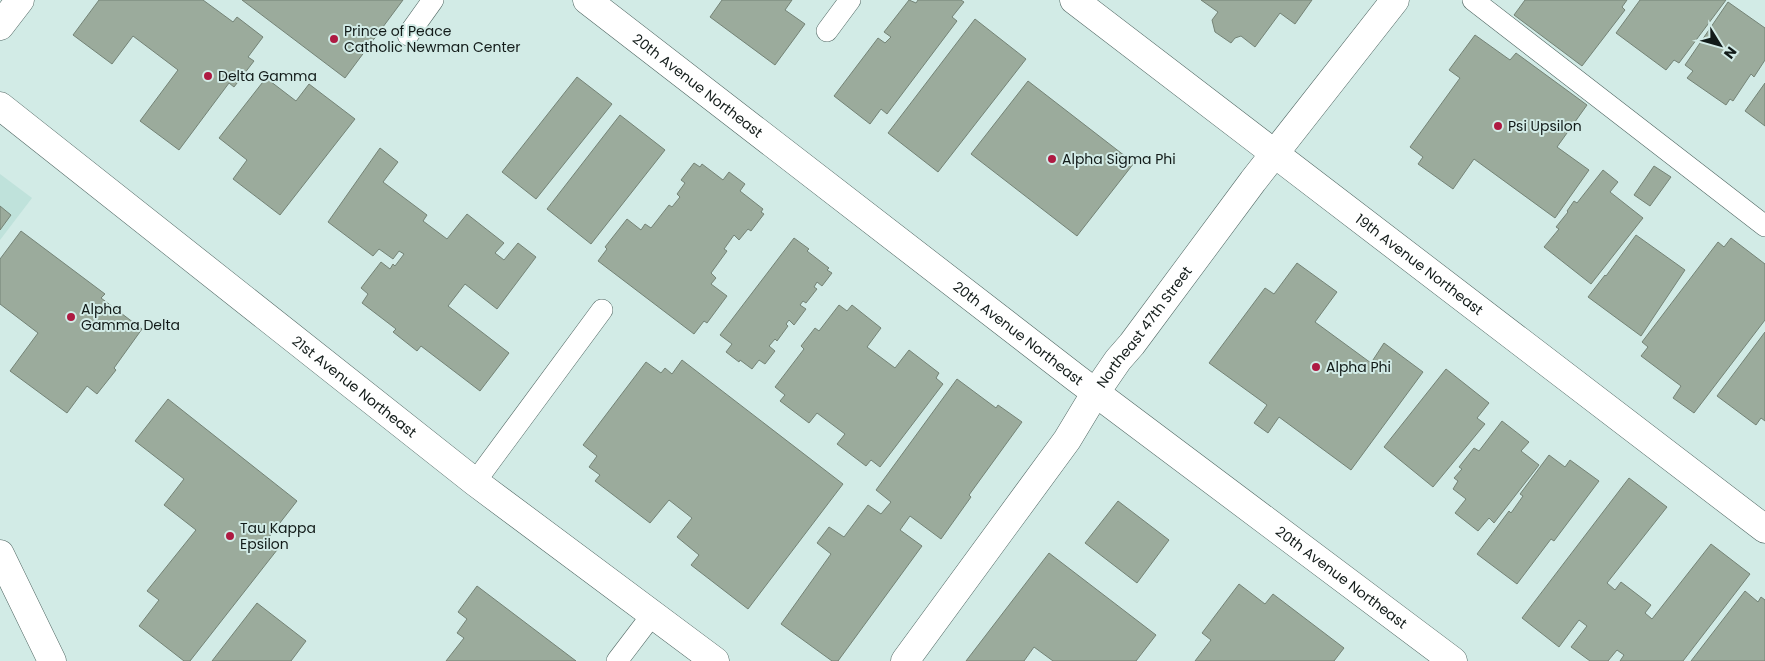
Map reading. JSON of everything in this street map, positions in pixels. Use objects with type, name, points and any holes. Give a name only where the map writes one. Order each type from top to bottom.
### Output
[{"type":"street","points":[[0,26],[20,0]]},
{"type":"street","name":"20th Avenue Northeast","points":[[588,0],[1096,392],[1453,661]]},
{"type":"street","name":"19th Avenue Northeast","points":[[1074,0],[1765,529]]},
{"type":"street","name":"Northeast 47th Street","points":[[905,661],[1067,440],[1118,360],[1274,153],[1395,0]]},
{"type":"street","name":"21st Avenue Northeast","points":[[0,106],[475,482],[715,661]]},
{"type":"street","points":[[0,554],[52,661]]},
{"type":"lane","points":[[408,35],[433,0]]},
{"type":"lane","points":[[827,31],[850,0]]},
{"type":"lane","points":[[1473,0],[1765,226]]},
{"type":"lane","points":[[475,482],[602,310]]},
{"type":"lane","points":[[617,661],[652,615]]},
{"type":"shaded area","points":[[0,174],[32,198],[0,240]]},
{"type":"building","name":"Delta Gamma","points":[[99,0],[203,0],[233,22],[237,17],[263,37],[248,57],[254,61],[234,87],[229,83],[179,150],[140,121],[178,70],[133,36],[112,64],[73,35]]},
{"type":"building","name":"Prince of Peace Catholic Newman Center","points":[[242,0],[403,0],[345,78]]},
{"type":"building","points":[[722,0],[792,0],[785,10],[805,24],[775,65],[710,17]]},
{"type":"building","points":[[909,0],[916,3],[918,0],[961,0],[964,2],[952,17],[957,21],[887,114],[881,109],[870,124],[834,96],[878,38],[885,43],[891,37],[884,32]]},
{"type":"building","points":[[1201,0],[1312,0],[1295,24],[1280,13],[1255,47],[1241,36],[1235,38],[1231,43],[1215,32],[1212,20],[1218,12]]},
{"type":"building","points":[[1525,0],[1627,0],[1622,7],[1625,10],[1582,66],[1514,15]]},
{"type":"building","points":[[1640,0],[1726,0],[1679,63],[1674,60],[1666,70],[1616,33]]},
{"type":"building","points":[[1728,2],[1765,28],[1765,60],[1754,77],[1751,74],[1733,101],[1730,99],[1726,105],[1687,78],[1693,71],[1685,65]]},
{"type":"building","points":[[975,19],[1026,59],[938,172],[888,133]]},
{"type":"building","name":"Psi Upsilon","points":[[1475,35],[1510,60],[1516,53],[1587,105],[1557,147],[1589,170],[1555,218],[1474,159],[1453,189],[1418,164],[1423,157],[1410,147],[1460,78],[1449,70]]},
{"type":"building","points":[[577,77],[612,104],[536,199],[502,172]]},
{"type":"building","points":[[266,78],[296,101],[309,84],[355,119],[280,215],[233,179],[247,160],[219,138]]},
{"type":"building","name":"Alpha Sigma Phi","points":[[1028,81],[1134,163],[1077,236],[971,154]]},
{"type":"building","points":[[1765,83],[1765,126],[1745,111]]},
{"type":"building","points":[[620,115],[665,150],[591,244],[547,209]]},
{"type":"building","points":[[380,148],[398,162],[383,182],[427,215],[423,221],[447,239],[467,214],[504,243],[495,253],[504,260],[518,243],[536,257],[497,309],[465,284],[448,306],[509,353],[480,391],[421,346],[417,351],[393,332],[396,329],[362,303],[368,294],[361,288],[381,262],[390,269],[393,264],[395,266],[404,254],[399,251],[393,259],[379,249],[373,256],[328,222]]},
{"type":"building","points":[[694,163],[700,167],[702,164],[723,180],[729,172],[745,184],[740,191],[763,209],[761,212],[764,214],[751,231],[748,229],[739,240],[734,235],[724,249],[727,251],[711,273],[716,278],[711,284],[727,296],[707,323],[704,321],[694,334],[598,261],[607,249],[605,247],[627,219],[641,230],[645,224],[651,228],[669,205],[672,207],[680,197],[677,194],[685,183],[681,180]]},
{"type":"building","points":[[1654,166],[1671,177],[1650,206],[1634,195]]},
{"type":"building","points":[[1603,170],[1618,182],[1610,192],[1643,218],[1591,284],[1544,247],[1559,229],[1556,227],[1574,201],[1577,203]]},
{"type":"building","points":[[0,206],[11,215],[0,230]]},
{"type":"building","name":"Alpha Gamma Delta","points":[[21,231],[105,294],[101,298],[142,329],[114,368],[116,370],[97,394],[87,386],[67,413],[10,371],[38,333],[0,304],[0,259]]},
{"type":"building","points":[[1636,235],[1685,270],[1641,336],[1588,297]]},
{"type":"building","points":[[794,238],[809,249],[807,251],[829,268],[827,270],[832,273],[822,286],[817,282],[814,287],[817,289],[806,303],[803,301],[800,305],[806,309],[794,325],[789,320],[786,324],[788,326],[777,341],[775,339],[769,346],[775,351],[765,364],[759,360],[752,369],[726,352],[732,344],[720,335]]},
{"type":"building","points":[[1731,238],[1765,264],[1765,320],[1694,413],[1673,398],[1681,386],[1641,356],[1648,347],[1642,342],[1718,242],[1724,247]]},
{"type":"building","name":"Alpha Phi","points":[[1297,263],[1337,292],[1315,322],[1371,363],[1384,343],[1423,372],[1351,470],[1279,417],[1268,433],[1254,423],[1267,405],[1209,363],[1265,288],[1274,294]]},
{"type":"building","points":[[839,305],[847,311],[852,305],[881,328],[867,347],[895,368],[909,350],[939,373],[936,378],[943,384],[880,467],[871,460],[866,466],[837,444],[845,434],[817,413],[809,423],[780,401],[785,395],[775,387],[804,349],[801,346],[815,328],[819,331]]},
{"type":"building","points":[[1765,332],[1765,421],[1761,418],[1756,425],[1717,396]]},
{"type":"building","points":[[682,360],[843,484],[748,609],[691,565],[699,555],[677,537],[692,518],[669,500],[650,523],[595,481],[600,475],[589,467],[597,456],[583,445],[646,362],[661,373],[665,368],[672,374]]},
{"type":"building","points":[[1446,369],[1489,403],[1477,418],[1485,424],[1433,487],[1384,447]]},
{"type":"building","points":[[957,379],[996,408],[998,405],[1022,422],[969,495],[971,497],[941,539],[910,516],[900,530],[922,546],[838,661],[832,661],[781,624],[831,554],[817,543],[829,527],[844,537],[868,505],[881,514],[891,502],[876,490]]},
{"type":"building","name":"Tau Kappa Epsilon","points":[[168,399],[297,501],[265,542],[277,550],[190,661],[184,661],[139,626],[159,600],[147,591],[196,530],[164,505],[184,479],[135,441]]},
{"type":"building","points":[[1502,421],[1529,442],[1521,451],[1539,465],[1494,523],[1489,518],[1478,531],[1455,513],[1466,499],[1453,489],[1458,481],[1454,478],[1462,469],[1459,467],[1474,448],[1479,451]]},
{"type":"building","points":[[1549,455],[1565,467],[1570,460],[1599,481],[1554,541],[1551,539],[1517,584],[1477,554],[1509,511],[1511,513],[1523,496],[1520,494]]},
{"type":"building","points":[[1629,478],[1667,507],[1607,583],[1615,590],[1621,582],[1651,605],[1645,613],[1652,619],[1711,544],[1750,574],[1683,661],[1620,661],[1624,655],[1617,650],[1608,661],[1590,661],[1571,647],[1587,626],[1579,620],[1559,647],[1522,618]]},
{"type":"building","points":[[1118,501],[1169,540],[1137,583],[1085,543]]},
{"type":"building","points":[[1049,553],[1156,635],[1136,661],[1053,661],[1034,647],[1024,661],[966,661]]},
{"type":"building","points":[[1239,584],[1265,604],[1273,594],[1344,648],[1334,661],[1195,661],[1211,640],[1202,633]]},
{"type":"building","points":[[477,586],[576,661],[446,661],[464,638],[457,633],[467,619],[458,612]]},
{"type":"building","points":[[1745,591],[1758,602],[1761,597],[1765,600],[1765,661],[1691,661]]},
{"type":"building","points":[[257,603],[306,641],[291,661],[212,661]]},
{"type":"place","name":"Prince of Peace Catholic Newman Center","points":[[334,39]]},
{"type":"place","name":"Delta Gamma","points":[[208,76]]},
{"type":"place","name":"Psi Upsilon","points":[[1498,126]]},
{"type":"place","name":"Alpha Sigma Phi","points":[[1052,159]]},
{"type":"place","name":"Alpha Gamma Delta","points":[[71,317]]},
{"type":"place","name":"Alpha Phi","points":[[1316,367]]},
{"type":"place","name":"Tau Kappa Epsilon","points":[[230,536]]}]
